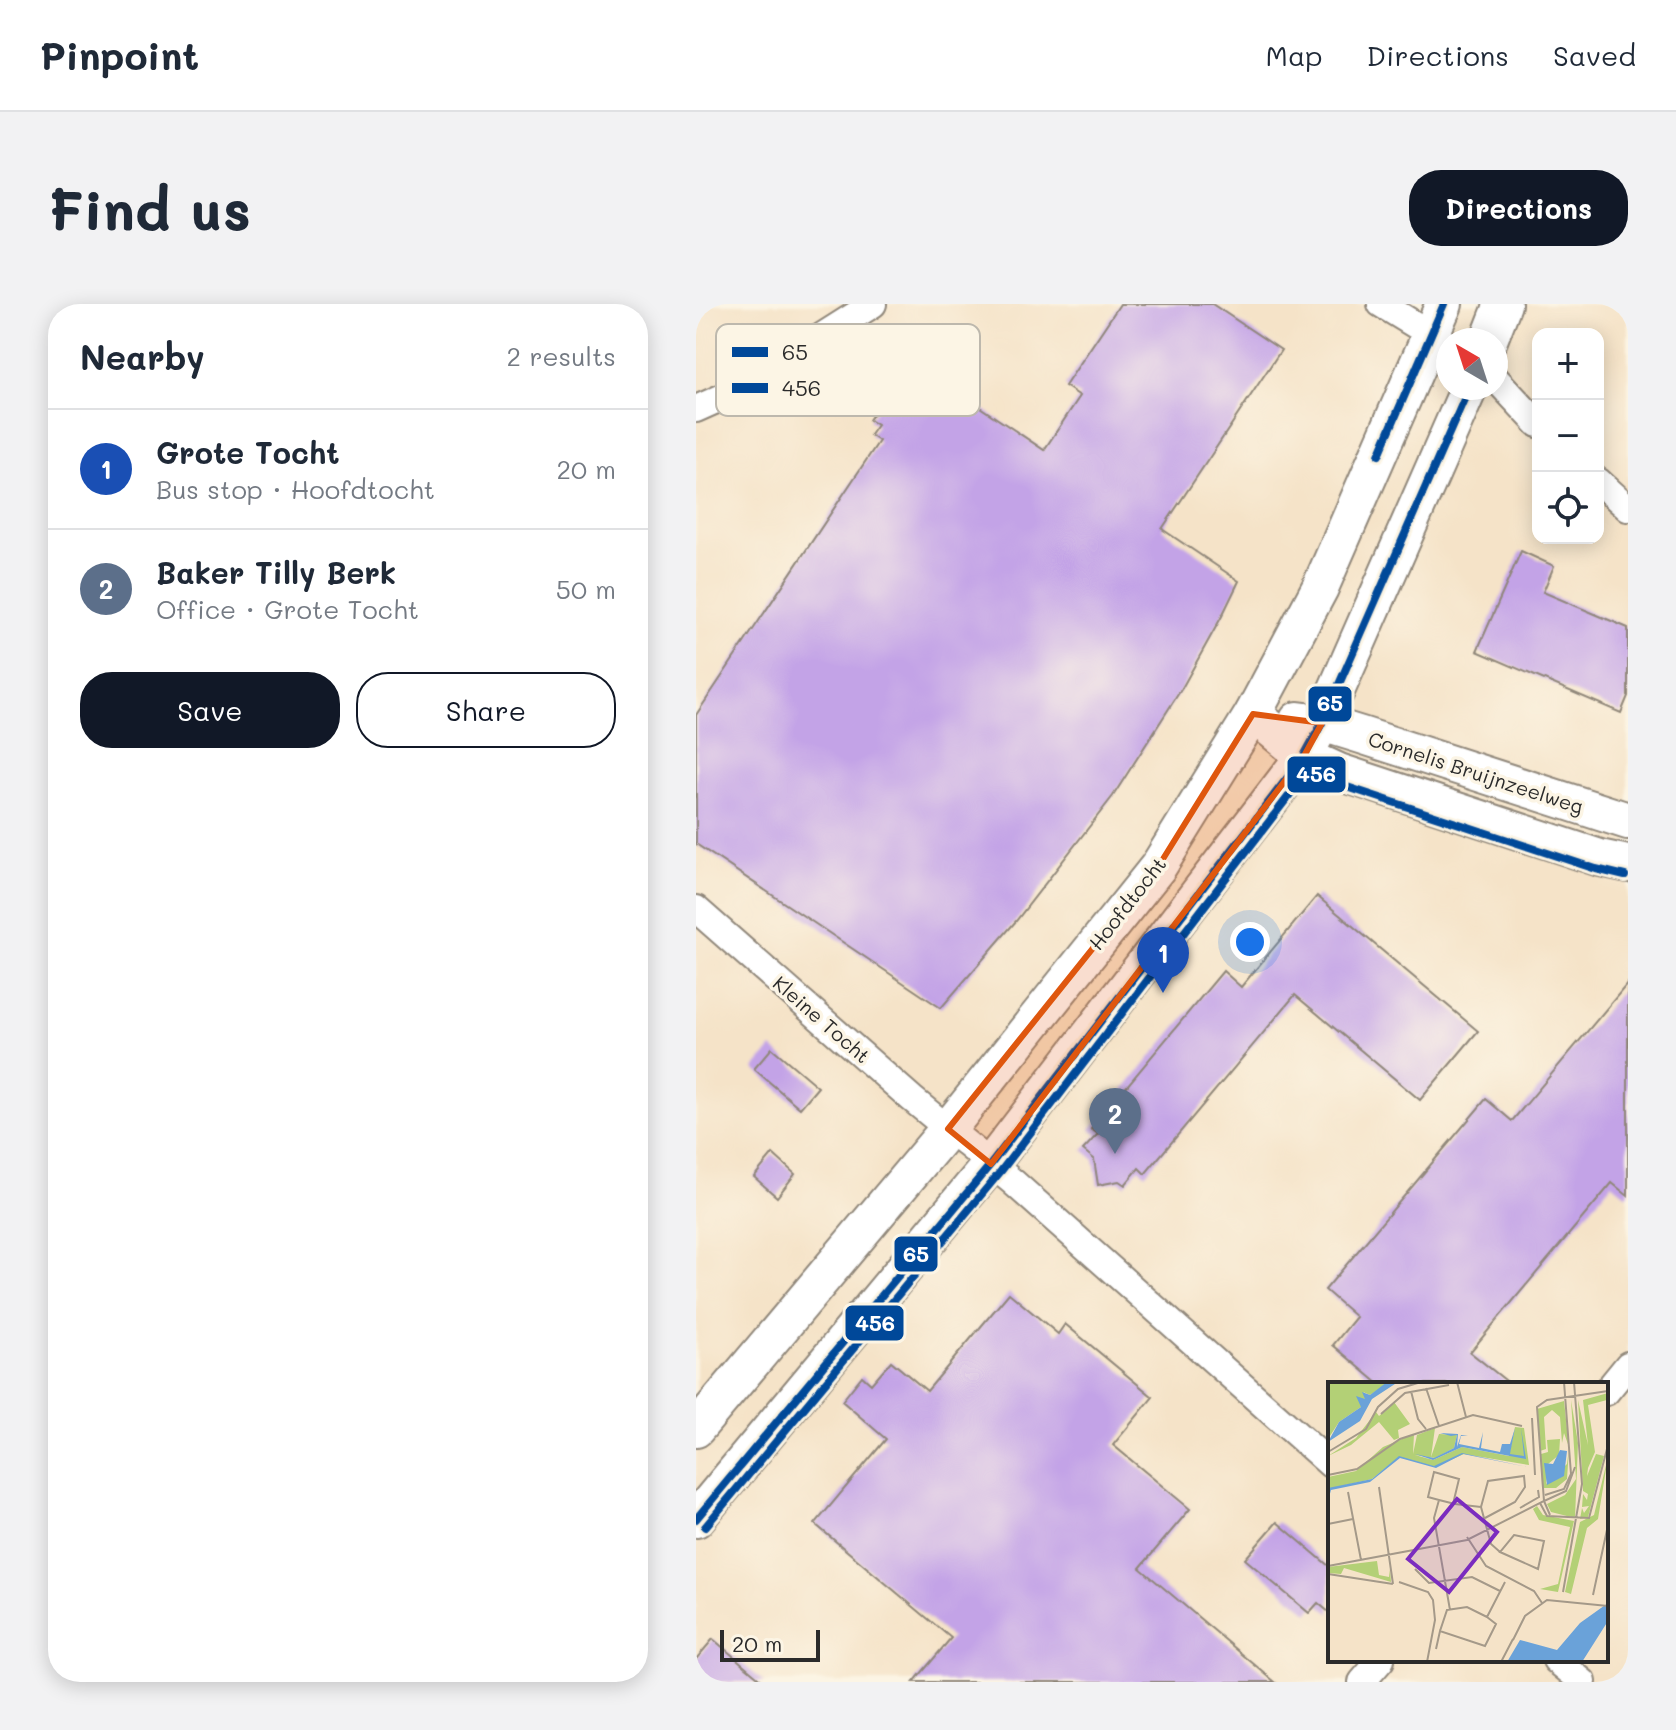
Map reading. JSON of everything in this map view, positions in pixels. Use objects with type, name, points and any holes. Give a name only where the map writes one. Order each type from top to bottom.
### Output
[{"type":"main road","points":[[1494,328],[1503,304]]},
{"type":"main road","name":"Hoofdtocht","points":[[696,1429],[948,1129],[1158,867],[1253,714],[1320,588],[1436,339]]},
{"type":"main road","points":[[696,1519],[991,1164],[1304,756],[1322,723],[1464,400]]},
{"type":"main road","points":[[1253,714],[1304,756],[1339,772],[1600,858],[1628,864]]},
{"type":"main road","name":"Cornelis Bruijnzeelweg","points":[[1253,714],[1322,723],[1628,821]]},
{"type":"street","points":[[841,324],[873,304]]},
{"type":"street","points":[[1381,304],[1441,328]]},
{"type":"street","points":[[1508,392],[1532,418]]},
{"type":"street","points":[[696,409],[716,400]]},
{"type":"street","points":[[1604,486],[1628,508]]},
{"type":"street","name":"Kleine Tocht","points":[[696,909],[991,1164],[1328,1462]]},
{"type":"street","points":[[1608,1390],[1628,1365]]},
{"type":"street","points":[[1362,1682],[1379,1662]]},
{"type":"street","points":[[1558,1662],[1583,1682]]},
{"type":"highlighted area","points":[[1253,714],[1322,723],[1304,756],[991,1164],[948,1129],[1158,867]]},
{"type":"building","points":[[1120,304],[1212,304],[1281,350],[1162,529],[1239,581],[1222,616],[1182,688],[1113,796],[1016,921],[941,1008],[696,844],[696,715],[879,441],[870,435],[877,425],[869,420],[872,416],[980,416],[980,407],[1044,450],[1080,396],[1065,386]]},
{"type":"building","points":[[1521,551],[1554,566],[1543,592],[1628,628],[1628,696],[1621,713],[1477,651]]},
{"type":"building","points":[[1317,896],[1478,1031],[1420,1100],[1295,995],[1145,1174],[1139,1168],[1125,1185],[1119,1181],[1098,1185],[1094,1159],[1083,1150],[1098,1134],[1091,1129],[1223,971],[1241,987]]},
{"type":"building","points":[[1628,983],[1628,1196],[1612,1183],[1470,1352],[1508,1382],[1377,1382],[1333,1345],[1356,1317],[1325,1290],[1486,1099],[1512,1121]]},
{"type":"building","points":[[772,1048],[818,1087],[800,1108],[754,1069]]},
{"type":"building","points":[[773,1154],[795,1174],[777,1197],[754,1177]]},
{"type":"building","points":[[1009,1293],[1058,1334],[1065,1324],[1153,1397],[1113,1445],[1190,1509],[1140,1568],[1275,1682],[914,1682],[951,1638],[815,1524],[886,1439],[842,1401],[862,1376],[871,1384],[891,1361],[927,1391]]},
{"type":"building","points":[[1277,1522],[1328,1565],[1328,1611],[1318,1603],[1309,1613],[1245,1559]]},
{"type":"building","points":[[713,1639],[764,1682],[696,1682],[696,1659]]},
{"type":"transit line","name":"65","points":[[1379,455],[1444,304]]},
{"type":"transit line","name":"65","points":[[696,1519],[991,1164],[1304,756],[1322,723],[1464,400]]},
{"type":"transit line","name":"456","points":[[705,1527],[1001,1171],[1308,771],[1335,783],[1625,876]]},
{"type":"place","name":"Grote Tocht","points":[[1163,993]]},
{"type":"place","name":"Baker Tilly Berk","points":[[1115,1154]]}]
